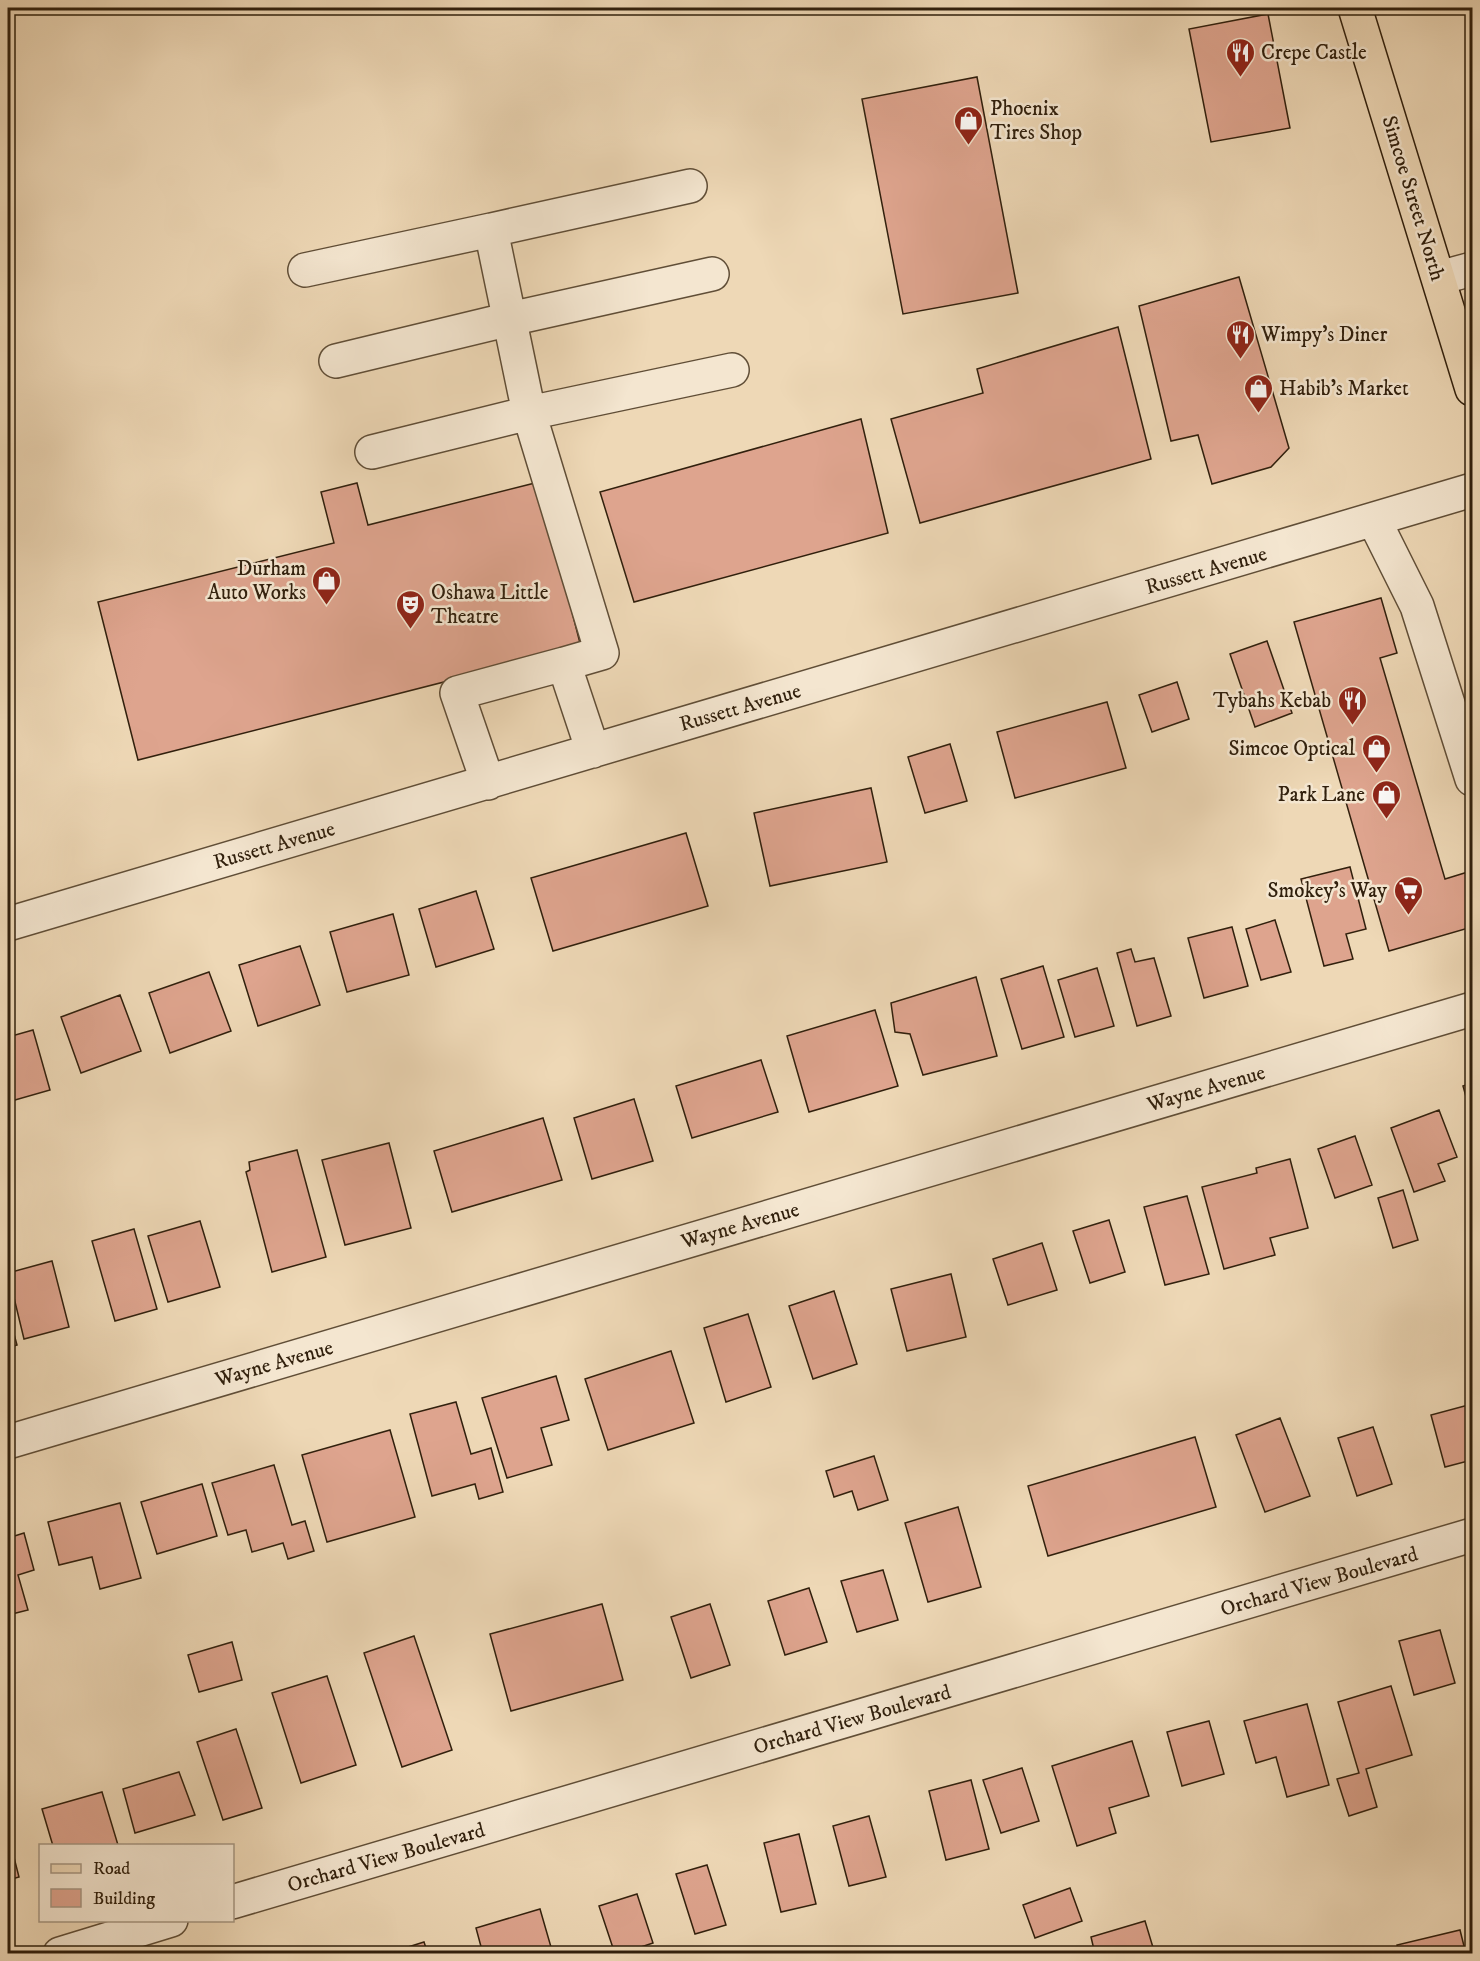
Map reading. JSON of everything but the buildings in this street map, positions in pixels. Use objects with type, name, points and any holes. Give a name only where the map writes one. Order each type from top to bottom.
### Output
[{"type":"main road","name":"Simcoe Street North","points":[[1355,8],[1473,389]]},
{"type":"street","points":[[304,270],[690,186]]},
{"type":"street","points":[[488,783],[457,693],[602,653],[529,413],[491,230]]},
{"type":"street","points":[[1439,279],[1473,269]]},
{"type":"street","points":[[336,361],[712,274]]},
{"type":"street","points":[[372,452],[529,413],[732,370]]},
{"type":"street","name":"Russett Avenue","points":[[8,924],[1473,490]]},
{"type":"street","points":[[1374,520],[1417,606],[1464,725],[1473,779]]},
{"type":"street","points":[[564,664],[593,751]]},
{"type":"street","name":"Wayne Avenue","points":[[8,1442],[1473,1009]]},
{"type":"street","name":"Orchard View Boulevard","points":[[234,1901],[1473,1535]]},
{"type":"street","points":[[60,1953],[164,1922]]},
{"type":"place","name":"Crepe Castle","points":[[1240,78]]},
{"type":"place","name":"Phoenix Tires Shop","points":[[969,146]]},
{"type":"place","name":"Wimpy's Diner","points":[[1240,360]]},
{"type":"place","name":"Habib’s Market","points":[[1258,414]]},
{"type":"place","name":"Durham Auto Works","points":[[327,606]]},
{"type":"place","name":"Oshawa Little Theatre","points":[[410,630]]},
{"type":"place","name":"Tybahs Kebab","points":[[1352,726]]},
{"type":"place","name":"Simcoe Optical","points":[[1376,774]]},
{"type":"place","name":"Park Lane","points":[[1386,820]]},
{"type":"place","name":"Smokey's Way","points":[[1408,916]]}]
